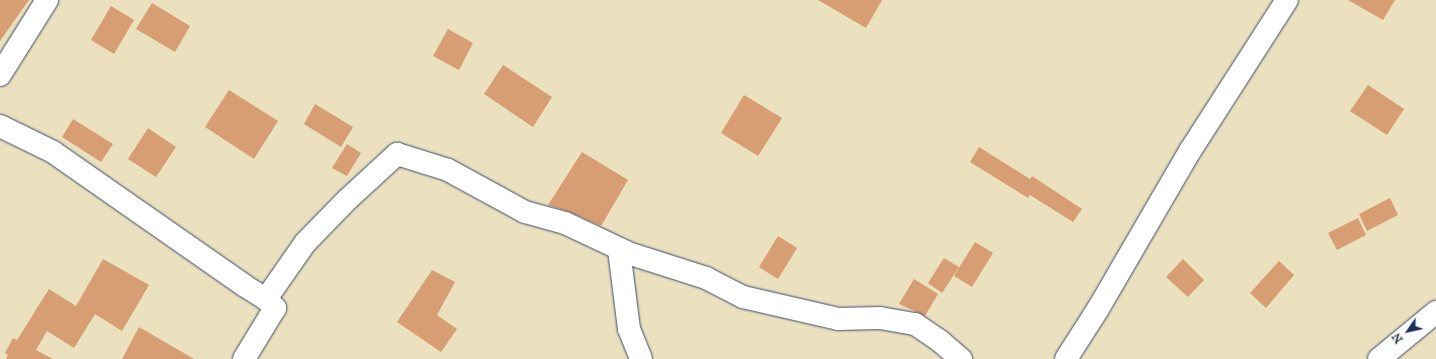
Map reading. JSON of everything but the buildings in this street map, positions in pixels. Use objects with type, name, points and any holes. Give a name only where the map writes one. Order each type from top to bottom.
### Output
[{"type":"street","points":[[0,75],[47,0]]},
{"type":"street","points":[[1066,359],[1098,309],[1190,151],[1287,0]]},
{"type":"street","points":[[0,126],[53,152],[245,286],[266,299],[275,308],[244,359]]},
{"type":"street","points":[[266,299],[305,243],[348,199],[397,154],[448,170],[525,212],[565,223],[620,250],[706,278],[743,297],[838,319],[880,318],[916,324],[940,341],[961,359]]},
{"type":"street","points":[[620,250],[629,330],[641,359]]},
{"type":"street","points":[[1379,359],[1436,312]]}]
